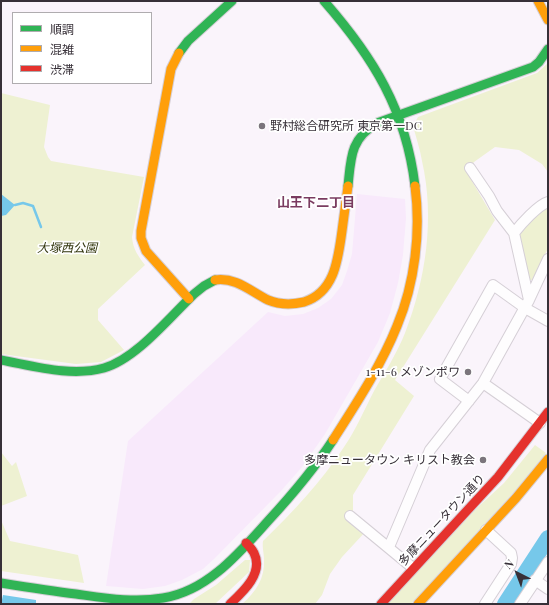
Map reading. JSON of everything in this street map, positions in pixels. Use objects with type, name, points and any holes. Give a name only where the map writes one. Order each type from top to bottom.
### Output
[{"type":"street","points":[[189,300],[146,252],[141,238],[141,231],[171,69],[181,50],[188,41],[232,1]]},
{"type":"street","points":[[1,583],[106,601],[161,600],[187,592],[221,569],[299,488],[332,443],[381,361],[398,325],[407,294],[415,252],[417,220],[416,194],[412,165],[399,115],[367,53],[345,24],[324,1]]},
{"type":"street","points":[[538,1],[548,20]]},
{"type":"street","points":[[1,360],[87,372],[116,364],[130,354],[199,290],[216,280],[226,280],[241,284],[263,298],[279,304],[296,304],[307,301],[322,292],[332,279],[338,260],[352,151],[359,135],[377,123],[532,67],[539,62],[548,49]]},
{"type":"street","points":[[470,168],[489,196],[496,211],[514,233],[527,304]]},
{"type":"street","points":[[514,233],[519,226],[542,204],[548,202]]},
{"type":"street","points":[[389,548],[430,450],[483,383],[527,304],[548,259]]},
{"type":"street","points":[[469,401],[440,379],[493,285],[527,304],[548,321]]},
{"type":"street","points":[[483,383],[544,425],[548,432]]},
{"type":"street","name":"多摩ニュータウン通り","points":[[381,604],[544,425],[548,412]]},
{"type":"street","points":[[418,604],[516,498],[548,459]]},
{"type":"street","points":[[350,516],[413,568]]},
{"type":"street","points":[[485,604],[511,564],[512,558],[511,553],[486,530]]},
{"type":"street","points":[[230,604],[244,591],[254,575],[256,568],[256,556],[246,543]]},
{"type":"street","points":[[520,604],[548,562]]},
{"type":"street","points":[[535,580],[548,588]]},
{"type":"shaded area","points":[[357,194],[405,199],[406,218],[403,255],[398,283],[390,313],[378,342],[325,434],[302,467],[281,491],[203,569],[182,580],[165,586],[143,589],[106,586],[128,441],[268,312],[285,316],[303,314],[318,308],[331,299],[342,285],[352,254]]},
{"type":"green space","points":[[548,63],[548,172],[542,164],[519,150],[495,147],[474,162],[466,171],[495,220],[395,380],[414,396],[353,495],[353,512],[367,530],[342,557],[330,574],[322,595],[315,604],[242,604],[255,590],[263,573],[263,541],[306,496],[344,447],[395,355],[405,333],[423,270],[428,226],[426,183],[413,126],[418,117],[537,73]]},
{"type":"green space","name":"大塚西公園","points":[[1,93],[50,105],[44,147],[51,161],[144,177],[132,237],[136,252],[145,265],[98,309],[98,320],[124,350],[101,362],[76,364],[1,354]]},
{"type":"green space","points":[[548,206],[548,248],[533,280],[528,280],[519,237],[522,230]]},
{"type":"green space","points":[[535,445],[546,453],[514,492],[411,604],[387,604],[477,508],[504,483]]},
{"type":"green space","points":[[1,452],[12,466],[16,462],[27,496],[1,506]]},
{"type":"green space","points":[[1,520],[10,541],[78,555],[84,583],[1,571]]},
{"type":"green space","points":[[245,560],[250,560],[249,572],[215,604],[189,604],[194,599],[216,585]]},
{"type":"water","points":[[1,194],[15,205],[6,215],[1,216]]},
{"type":"water","points":[[3,595],[36,600],[36,604],[1,604]]},
{"type":"waterway","points":[[15,205],[23,203],[33,206],[41,227]]},
{"type":"waterway","points":[[505,604],[548,538]]},
{"type":"traffic: fast","points":[[179,53],[188,41],[232,1]]},
{"type":"traffic: fast","points":[[324,1],[358,43],[384,86],[404,133],[411,159],[415,186]]},
{"type":"traffic: fast","points":[[348,186],[351,158],[357,143],[368,129],[377,123],[533,67],[539,62],[548,49]]},
{"type":"traffic: fast","points":[[1,360],[52,370],[79,371],[104,368],[116,363],[140,347],[194,294],[215,280]]},
{"type":"traffic: fast","points":[[1,583],[57,592],[120,599],[141,600],[163,598],[179,594],[209,579],[234,557],[294,492],[333,440]]},
{"type":"traffic: slow","points":[[538,1],[548,20]]},
{"type":"traffic: slow","points":[[179,53],[171,69],[141,231],[141,238],[146,251],[189,299]]},
{"type":"traffic: slow","points":[[215,280],[236,283],[272,302],[281,304],[304,302],[314,297],[329,283],[333,273],[339,252],[348,186]]},
{"type":"traffic: slow","points":[[333,440],[376,370],[391,341],[403,310],[412,275],[417,239],[417,203],[415,186]]},
{"type":"traffic: slow","points":[[418,604],[516,498],[548,459]]},
{"type":"traffic: jam","points":[[381,604],[498,477],[548,412]]},
{"type":"traffic: jam","points":[[230,604],[251,582],[256,568],[254,553],[246,543]]},
{"type":"place","name":"野村総合研究所 東京第一DC","points":[[262,126]]},
{"type":"place","name":"1-11-6 メゾンポワ","points":[[468,372]]},
{"type":"place","name":"多摩ニュータウン キリスト教会","points":[[483,460]]},
{"type":"district","name":"山王下二丁目","points":[[316,203]]}]
